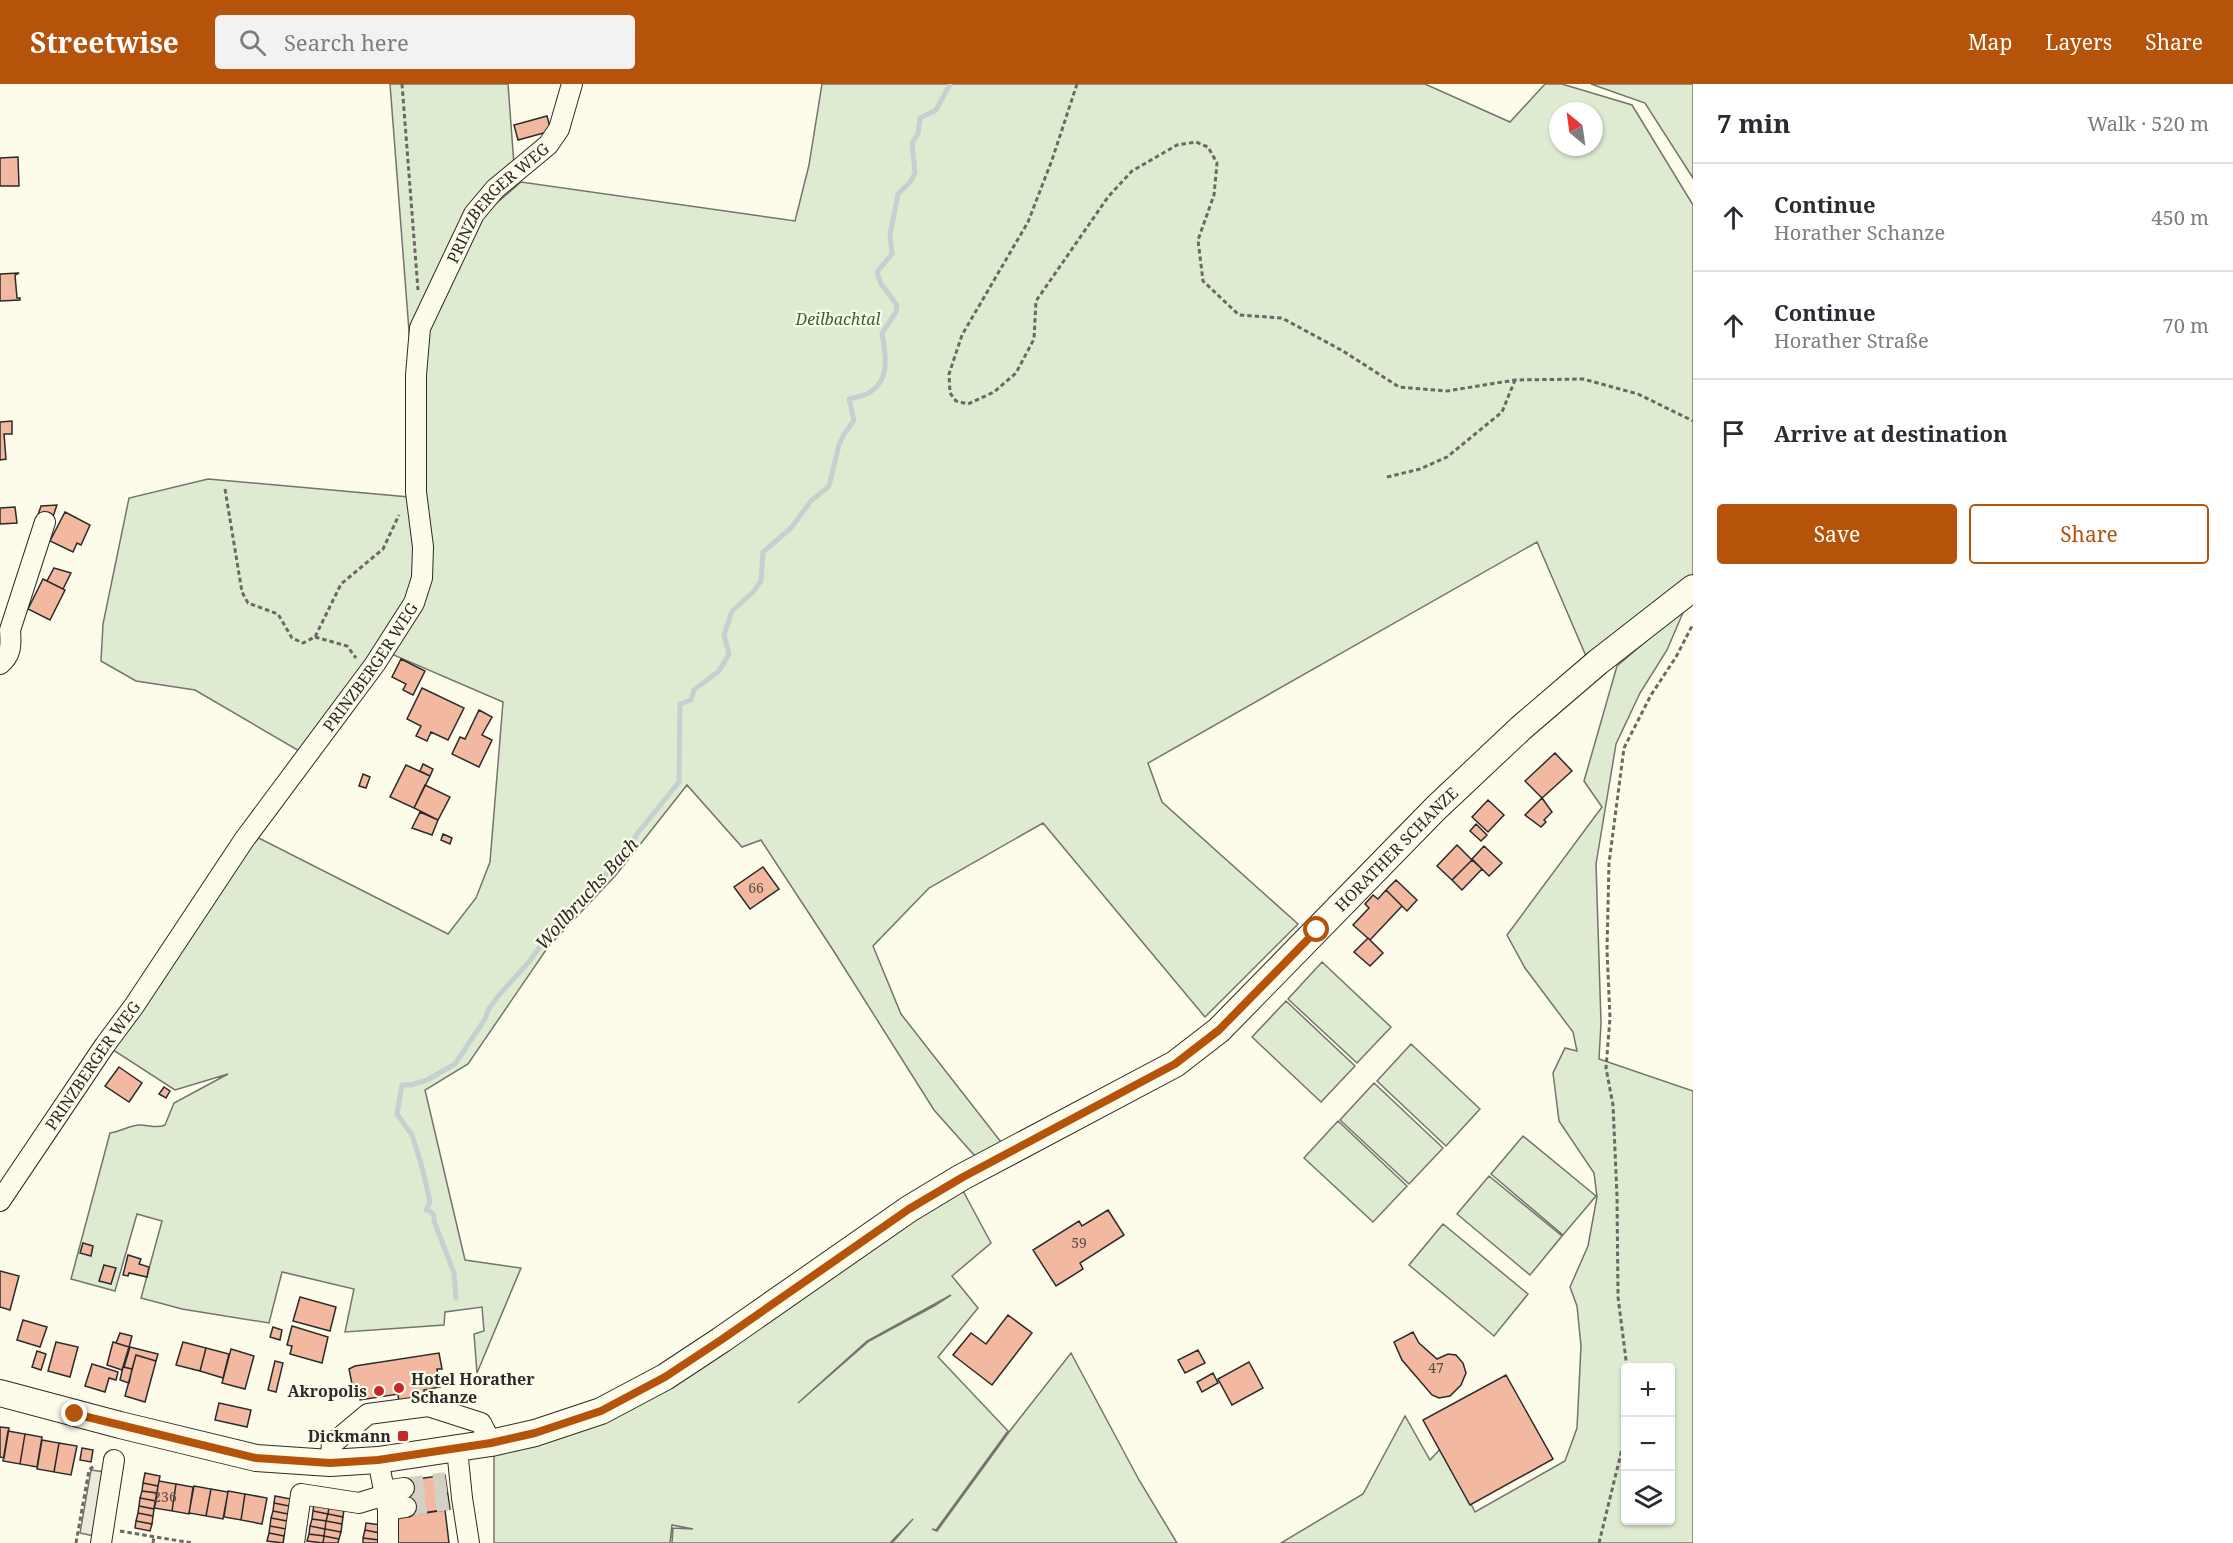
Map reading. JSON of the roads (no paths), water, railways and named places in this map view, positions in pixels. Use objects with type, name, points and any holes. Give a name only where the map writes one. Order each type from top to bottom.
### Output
[{"type":"main road","name":"HORATHER SCHANZE","points":[[0,1392],[256,1458],[330,1463],[378,1460],[491,1443],[535,1433],[601,1411],[665,1377],[731,1334],[909,1209],[963,1177],[1175,1064],[1219,1030],[1436,808],[1521,728],[1598,662],[1693,588]]},
{"type":"street","name":"PRINZBERGER WEG","points":[[0,1201],[105,1045],[134,1006],[244,840],[367,675],[414,603],[422,578],[423,547],[416,492],[416,375],[420,327],[474,214],[495,189],[548,145],[559,129],[572,84]]},
{"type":"street","points":[[0,664],[7,658],[11,647],[10,630],[45,522]]},
{"type":"street","points":[[330,1463],[332,1444],[368,1414],[428,1406],[481,1423],[491,1443]]},
{"type":"street","points":[[457,1449],[454,1490],[469,1543]]},
{"type":"street","points":[[102,1535],[114,1460]]},
{"type":"street","points":[[378,1460],[394,1498],[388,1543]]},
{"type":"street","points":[[294,1543],[301,1494],[359,1503],[394,1498]]},
{"type":"waterway","name":"Wollbruchs Bach","points":[[456,1298],[454,1273],[433,1215],[426,1210],[430,1202],[412,1135],[397,1114],[402,1085],[427,1080],[455,1064],[499,995],[529,962],[555,926],[622,858],[637,834],[679,782],[680,704],[691,700],[694,690],[719,671],[729,654],[724,635],[732,611],[753,592],[761,581],[763,552],[791,528],[811,501],[829,486],[839,445],[854,420],[849,399],[875,389],[883,375],[885,350],[882,333],[896,312],[897,305],[881,284],[877,272],[892,254],[890,235],[898,194],[911,181],[915,173],[912,143],[918,134],[920,118],[936,110],[950,84]]},
{"type":"tunnel","points":[[404,1488],[446,1482]]},
{"type":"tunnel","points":[[406,1507],[448,1500]]},
{"type":"place","name":"Hotel Horather Schanze","points":[[399,1388]]},
{"type":"place","name":"Akropolis","points":[[379,1391]]},
{"type":"place","name":"Dickmann","points":[[403,1436]]},
{"type":"park label","name":"Deilbachtal","points":[[838,319]]}]
